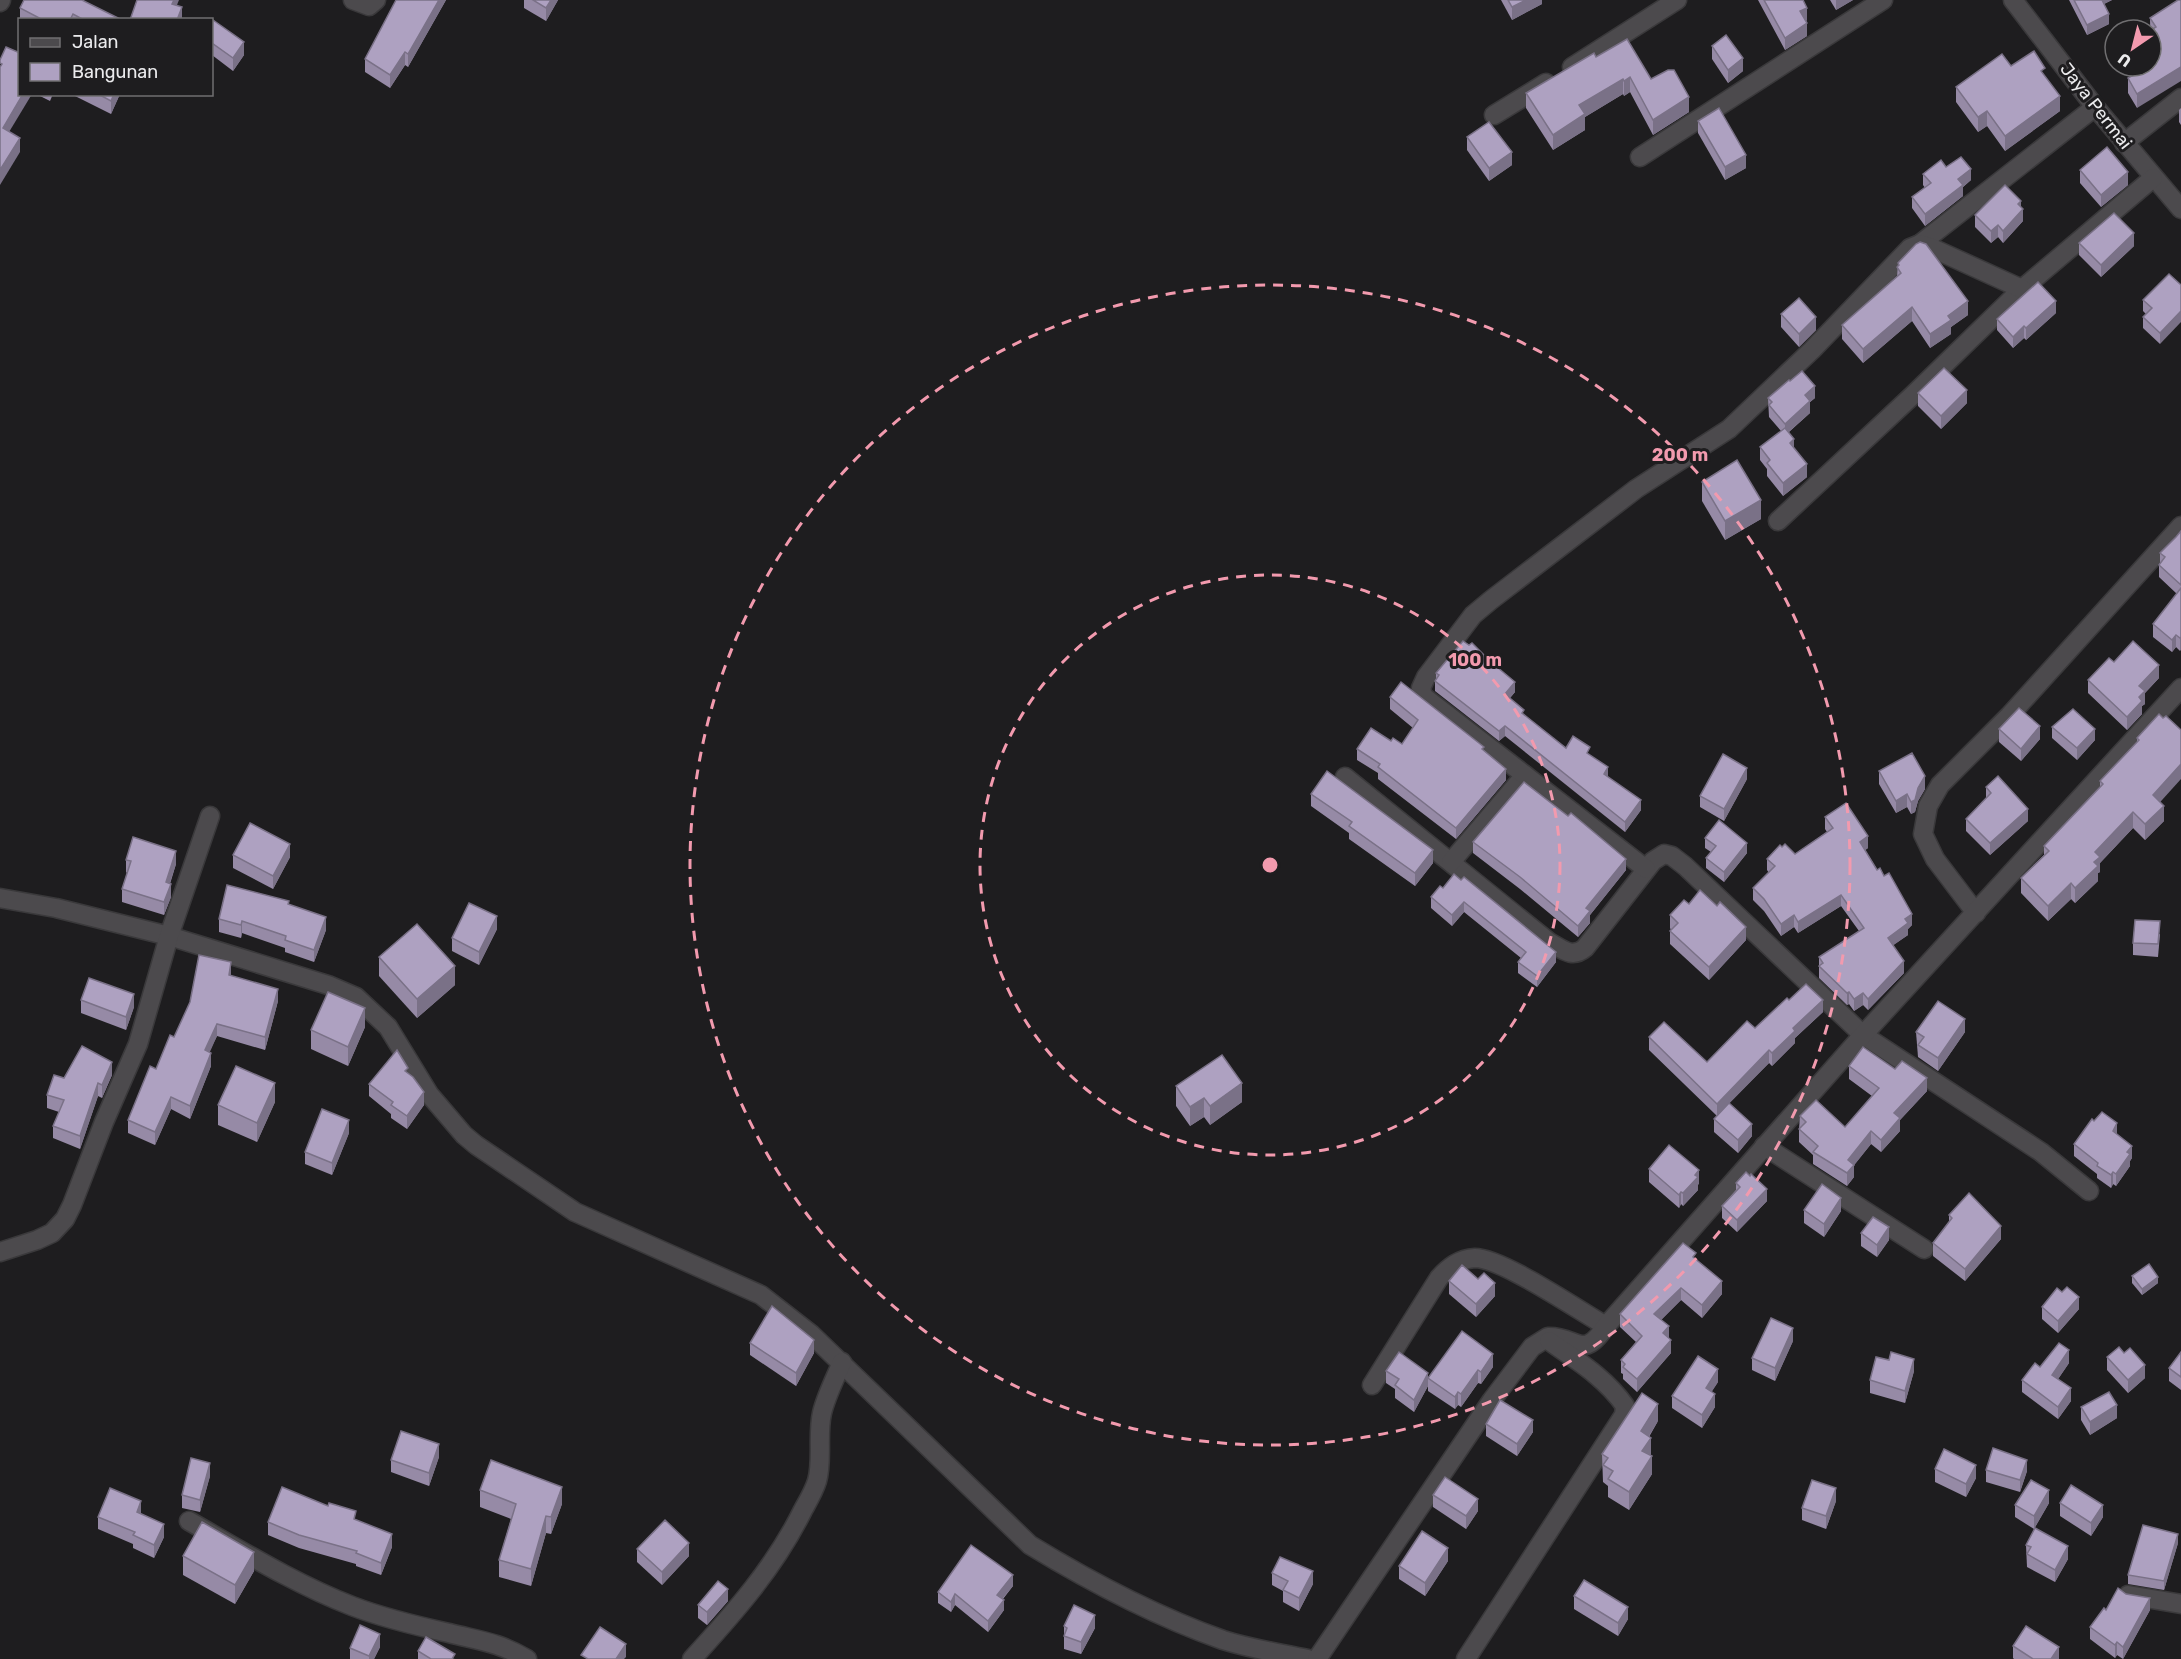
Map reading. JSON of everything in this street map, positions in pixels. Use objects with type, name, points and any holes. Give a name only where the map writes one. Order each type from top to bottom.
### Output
[{"type":"street","points":[[353,0],[369,6],[376,0]]},
{"type":"street","points":[[1494,115],[1677,0]]},
{"type":"street","points":[[1640,157],[1883,0]]},
{"type":"street","name":"Jaya Permai","points":[[2014,0],[2095,107],[2181,209]]},
{"type":"street","points":[[2124,143],[2181,98]]},
{"type":"street","points":[[1646,869],[1424,696],[1421,688],[1426,677],[1473,615],[1636,489],[1729,429],[1812,350],[1910,248],[1920,244],[2095,107]]},
{"type":"street","points":[[1778,521],[2022,289],[2153,178]]},
{"type":"street","points":[[1920,244],[2022,289]]},
{"type":"street","points":[[1972,916],[1935,859],[1923,834],[1928,806],[1940,785],[2009,716],[2181,526]]},
{"type":"street","points":[[1317,1659],[1492,1400],[1532,1347],[1544,1338],[1553,1337],[1575,1344],[1589,1345],[1596,1341],[1606,1326],[1863,1035],[2181,688]]},
{"type":"street","points":[[1451,862],[1525,776]]},
{"type":"street","points":[[1345,777],[1550,942],[1570,954],[1579,953],[1585,948],[1653,861],[1664,854],[1672,856],[1863,1035],[2041,1152],[2089,1191]]},
{"type":"street","points":[[0,1252],[52,1233],[65,1220],[138,1044],[169,936],[210,816]]},
{"type":"street","points":[[0,898],[56,908],[169,936],[328,985],[356,998],[388,1027],[429,1094],[464,1136],[575,1212],[761,1295],[812,1334],[1030,1545],[1139,1604],[1222,1639],[1308,1659]]},
{"type":"street","points":[[1764,1146],[1924,1249]]},
{"type":"street","points":[[1372,1385],[1439,1278],[1450,1267],[1462,1260],[1476,1258],[1505,1268],[1606,1326]]},
{"type":"street","points":[[1466,1659],[1624,1415],[1625,1406],[1616,1393],[1582,1364],[1544,1338]]},
{"type":"street","points":[[692,1659],[750,1593],[783,1548],[808,1500],[819,1475],[822,1412],[842,1362]]},
{"type":"street","points":[[189,1521],[268,1566],[353,1606],[412,1624],[483,1639],[527,1659]]},
{"type":"street","points":[[2128,1595],[2181,1605]]},
{"type":"building","points":[[24,0],[82,0],[118,18],[80,18],[73,14],[71,18],[39,18],[20,8]]},
{"type":"building","points":[[137,0],[174,0],[172,4],[182,7],[178,18],[131,18]]},
{"type":"building","points":[[396,0],[439,0],[408,54],[405,52],[390,75],[365,59]]},
{"type":"building","points":[[533,0],[551,0],[546,8]]},
{"type":"building","points":[[1508,0],[1526,0],[1512,7]]},
{"type":"building","points":[[1764,0],[1803,0],[1807,8],[1800,11],[1807,23],[1785,38]]},
{"type":"building","points":[[2074,0],[2102,0],[2109,14],[2087,25]]},
{"type":"building","points":[[2181,0],[2181,67],[2137,94],[2128,78],[2163,78],[2163,18],[2150,18]]},
{"type":"building","points":[[213,20],[244,42],[233,58],[213,44]]},
{"type":"building","points":[[1726,35],[1743,58],[1728,70],[1712,46]]},
{"type":"building","points":[[1627,39],[1651,79],[1668,70],[1674,70],[1689,97],[1653,120],[1630,77],[1579,105],[1585,114],[1553,135],[1526,93],[1594,53],[1596,57]]},
{"type":"building","points":[[6,47],[18,52],[18,96],[22,96],[3,128],[20,138],[0,170],[0,67],[2,64],[0,60]]},
{"type":"building","points":[[2034,51],[2045,68],[2041,71],[2060,96],[2005,136],[1987,111],[1978,117],[1956,87],[2002,54],[2011,66]]},
{"type":"building","points":[[102,96],[113,96],[111,101]]},
{"type":"building","points":[[1719,108],[1746,155],[1725,167],[1698,121]]},
{"type":"building","points":[[1489,122],[1512,152],[1489,168],[1467,137]]},
{"type":"building","points":[[2107,147],[2128,172],[2101,195],[2080,170]]},
{"type":"building","points":[[1961,157],[1971,169],[1958,179],[1963,185],[1925,214],[1912,197],[1931,183],[1923,174],[1941,160],[1946,167]]},
{"type":"building","points":[[2005,185],[2021,201],[2018,204],[2023,209],[2003,231],[1998,225],[1991,231],[1975,215]]},
{"type":"building","points":[[2114,213],[2134,233],[2101,265],[2079,243]]},
{"type":"building","points":[[1920,242],[1926,244],[1968,301],[1948,316],[1951,320],[1930,334],[1912,307],[1863,349],[1842,325],[1901,273],[1897,267],[1898,263]]},
{"type":"building","points":[[2169,274],[2181,285],[2181,311],[2160,333],[2143,317],[2152,308],[2143,300]]},
{"type":"building","points":[[2038,282],[2056,301],[2013,337],[1997,319]]},
{"type":"building","points":[[1799,298],[1816,317],[1799,334],[1781,314]]},
{"type":"building","points":[[1944,368],[1967,390],[1941,416],[1918,393]]},
{"type":"building","points":[[1802,371],[1815,386],[1805,395],[1810,401],[1785,424],[1769,405],[1772,402],[1768,398]]},
{"type":"building","points":[[1785,428],[1794,439],[1790,443],[1807,464],[1783,483],[1767,463],[1770,460],[1760,447]]},
{"type":"building","points":[[1737,460],[1761,500],[1725,521],[1702,482]]},
{"type":"building","points":[[2181,531],[2181,585],[2159,565],[2165,557],[2160,553]]},
{"type":"building","points":[[2181,588],[2181,637],[2176,635],[2172,640],[2153,624]]},
{"type":"building","points":[[1463,641],[1469,645],[1472,643],[1515,682],[1505,694],[1524,710],[1522,713],[1566,748],[1573,736],[1590,747],[1587,753],[1608,767],[1604,774],[1641,800],[1625,822],[1505,726],[1499,731],[1435,681],[1439,675],[1436,673]]},
{"type":"building","points":[[2133,641],[2159,665],[2139,686],[2145,691],[2139,697],[2142,701],[2127,717],[2088,680],[2109,658],[2114,662]]},
{"type":"building","points":[[1401,682],[1484,747],[1482,749],[1506,769],[1456,828],[1378,767],[1380,764],[1357,749],[1371,728],[1391,741],[1393,738],[1402,744],[1418,720],[1390,697]]},
{"type":"building","points":[[2019,708],[2040,726],[2021,749],[1999,729]]},
{"type":"building","points":[[2073,709],[2095,729],[2077,748],[2052,727]]},
{"type":"building","points":[[2159,714],[2163,718],[2166,716],[2181,730],[2181,764],[2153,795],[2164,806],[2145,824],[2133,812],[2095,852],[2100,857],[2094,862],[2098,866],[2075,888],[2071,883],[2048,906],[2021,878],[2049,851],[2044,846],[2103,784],[2100,781],[2139,740],[2137,738]]},
{"type":"building","points":[[1912,753],[1925,776],[1918,788],[1915,800],[1911,802],[1907,794],[1896,801],[1879,771]]},
{"type":"building","points":[[1723,754],[1747,768],[1724,809],[1700,796]]},
{"type":"building","points":[[1327,771],[1433,850],[1415,873],[1349,826],[1352,822],[1311,794]]},
{"type":"building","points":[[1998,776],[2028,809],[1990,843],[1966,819],[1991,793],[1986,787]]},
{"type":"building","points":[[1524,782],[1568,816],[1571,813],[1626,859],[1586,908],[1590,911],[1578,926],[1520,877],[1473,842]]},
{"type":"building","points":[[1846,803],[1868,836],[1860,842],[1877,870],[1880,868],[1884,876],[1889,873],[1912,914],[1905,919],[1908,923],[1888,938],[1904,961],[1868,999],[1863,993],[1854,999],[1819,966],[1823,963],[1819,957],[1864,928],[1841,895],[1798,922],[1794,915],[1781,924],[1764,899],[1753,888],[1775,866],[1767,859],[1780,845],[1782,847],[1785,844],[1795,854],[1833,828],[1825,817]]},
{"type":"building","points":[[1719,820],[1747,843],[1724,872],[1706,858],[1716,846],[1705,838]]},
{"type":"building","points":[[250,823],[290,844],[273,876],[233,855]]},
{"type":"building","points":[[133,837],[176,851],[166,882],[171,884],[164,902],[122,889],[131,861],[126,860]]},
{"type":"building","points":[[1454,874],[1461,880],[1464,877],[1556,952],[1537,976],[1518,962],[1526,952],[1464,902],[1452,915],[1431,897],[1440,886],[1443,888]]},
{"type":"building","points":[[227,885],[289,901],[288,904],[326,917],[314,950],[285,940],[286,936],[242,921],[241,925],[219,919]]},
{"type":"building","points":[[1700,890],[1717,906],[1720,902],[1746,927],[1709,967],[1670,931],[1678,923],[1670,915],[1684,900],[1689,904]]},
{"type":"building","points":[[469,903],[497,916],[479,952],[452,938]]},
{"type":"building","points":[[2135,920],[2160,921],[2158,944],[2133,943]]},
{"type":"building","points":[[417,924],[455,966],[417,999],[379,957]]},
{"type":"building","points":[[199,955],[231,962],[229,975],[278,989],[265,1037],[217,1024],[205,1050],[211,1053],[190,1106],[171,1097],[155,1132],[128,1120],[150,1066],[156,1069],[170,1035],[174,1037],[190,1002]]},
{"type":"building","points":[[89,978],[134,994],[126,1017],[81,1000]]},
{"type":"building","points":[[1806,984],[1823,1000],[1793,1028],[1795,1031],[1772,1053],[1769,1050],[1717,1104],[1649,1037],[1664,1022],[1707,1062],[1747,1021],[1755,1028],[1787,998],[1789,1000]]},
{"type":"building","points":[[328,992],[365,1008],[348,1047],[311,1030]]},
{"type":"building","points":[[1938,1001],[1965,1019],[1938,1058],[1918,1045],[1924,1037],[1916,1032]]},
{"type":"building","points":[[82,1046],[112,1062],[102,1085],[98,1083],[80,1136],[53,1126],[64,1100],[47,1095],[54,1075],[64,1078]]},
{"type":"building","points":[[1863,1047],[1895,1069],[1902,1061],[1927,1078],[1894,1113],[1900,1118],[1881,1140],[1871,1131],[1848,1160],[1854,1165],[1847,1173],[1813,1152],[1818,1146],[1799,1129],[1806,1122],[1800,1116],[1816,1100],[1845,1127],[1879,1088],[1849,1066]]},
{"type":"building","points":[[397,1050],[408,1068],[405,1071],[413,1077],[424,1092],[407,1116],[391,1105],[393,1102],[369,1084]]},
{"type":"building","points":[[1222,1055],[1242,1083],[1210,1106],[1204,1098],[1190,1107],[1176,1086]]},
{"type":"building","points":[[236,1066],[275,1083],[257,1123],[218,1105]]},
{"type":"building","points":[[1729,1103],[1752,1124],[1738,1140],[1714,1119]]},
{"type":"building","points":[[322,1109],[349,1120],[332,1163],[305,1152]]},
{"type":"building","points":[[2102,1112],[2117,1123],[2113,1131],[2132,1146],[2127,1152],[2130,1154],[2116,1174],[2113,1172],[2111,1175],[2097,1166],[2098,1163],[2074,1144],[2092,1119],[2094,1121]]},
{"type":"building","points":[[1669,1145],[1699,1170],[1695,1175],[1698,1177],[1679,1195],[1649,1169]]},
{"type":"building","points":[[1746,1172],[1767,1189],[1737,1220],[1722,1206],[1740,1187],[1736,1183]]},
{"type":"building","points":[[1822,1184],[1841,1198],[1824,1224],[1804,1210]]},
{"type":"building","points":[[1969,1193],[2001,1226],[1965,1269],[1933,1243],[1952,1218],[1949,1215]]},
{"type":"building","points":[[1873,1217],[1889,1227],[1877,1245],[1861,1233]]},
{"type":"building","points":[[1683,1243],[1696,1253],[1693,1257],[1722,1281],[1702,1305],[1681,1288],[1654,1314],[1669,1326],[1663,1333],[1671,1340],[1637,1379],[1623,1367],[1625,1364],[1621,1360],[1642,1336],[1620,1314]]},
{"type":"building","points":[[2149,1264],[2158,1277],[2142,1289],[2132,1276]]},
{"type":"building","points":[[1462,1265],[1478,1279],[1484,1273],[1495,1283],[1476,1304],[1449,1281]]},
{"type":"building","points":[[2067,1287],[2079,1297],[2058,1321],[2042,1307],[2057,1288],[2062,1292]]},
{"type":"building","points":[[772,1306],[814,1340],[796,1373],[750,1343]]},
{"type":"building","points":[[1771,1318],[1793,1328],[1775,1368],[1752,1358]]},
{"type":"building","points":[[1462,1331],[1493,1354],[1481,1372],[1478,1370],[1461,1394],[1458,1392],[1455,1397],[1428,1378]]},
{"type":"building","points":[[2059,1343],[2069,1350],[2052,1375],[2071,1388],[2058,1407],[2022,1380],[2035,1363],[2040,1367]]},
{"type":"building","points":[[2119,1347],[2124,1353],[2130,1348],[2145,1365],[2128,1380],[2107,1357]]},
{"type":"building","points":[[1399,1352],[1428,1373],[1414,1400],[1395,1385],[1399,1379],[1386,1371]]},
{"type":"building","points":[[1891,1352],[1914,1359],[1905,1391],[1870,1380],[1876,1357],[1889,1360]]},
{"type":"building","points":[[2181,1352],[2181,1377],[2169,1368]]},
{"type":"building","points":[[1698,1356],[1718,1369],[1706,1388],[1715,1394],[1702,1415],[1672,1396]]},
{"type":"building","points":[[2109,1392],[2117,1405],[2090,1422],[2081,1407]]},
{"type":"building","points":[[1642,1393],[1658,1404],[1641,1431],[1651,1438],[1642,1451],[1652,1456],[1629,1492],[1608,1479],[1613,1471],[1603,1465],[1608,1458],[1602,1454]]},
{"type":"building","points":[[1500,1400],[1533,1420],[1517,1444],[1486,1424]]},
{"type":"building","points":[[401,1431],[439,1444],[429,1473],[391,1460]]},
{"type":"building","points":[[1993,1448],[2027,1460],[2020,1480],[1986,1470]]},
{"type":"building","points":[[1944,1449],[1976,1465],[1966,1484],[1935,1469]]},
{"type":"building","points":[[191,1458],[210,1463],[200,1500],[182,1495]]},
{"type":"building","points":[[491,1460],[562,1487],[551,1517],[546,1516],[531,1569],[499,1560],[516,1504],[480,1490]]},
{"type":"building","points":[[1445,1477],[1478,1499],[1466,1516],[1433,1495]]},
{"type":"building","points":[[1812,1480],[1836,1488],[1826,1516],[1802,1508]]},
{"type":"building","points":[[2031,1480],[2049,1490],[2034,1516],[2015,1505]]},
{"type":"building","points":[[2071,1485],[2103,1505],[2091,1523],[2060,1503]]},
{"type":"building","points":[[282,1487],[328,1506],[329,1503],[356,1511],[354,1519],[392,1534],[381,1563],[356,1553],[357,1551],[299,1535],[268,1522]]},
{"type":"building","points":[[110,1488],[141,1501],[137,1512],[164,1524],[154,1545],[133,1535],[135,1532],[98,1517]]},
{"type":"building","points":[[665,1520],[689,1543],[662,1572],[637,1549]]},
{"type":"building","points":[[202,1522],[254,1552],[235,1585],[183,1556]]},
{"type":"building","points":[[2143,1525],[2178,1534],[2164,1581],[2128,1575]]},
{"type":"building","points":[[2035,1528],[2068,1546],[2055,1570],[2027,1554],[2031,1547],[2026,1545]]},
{"type":"building","points":[[1422,1531],[1448,1548],[1425,1583],[1399,1566]]},
{"type":"building","points":[[971,1545],[1013,1575],[997,1595],[1004,1600],[988,1621],[955,1594],[951,1602],[938,1592]]},
{"type":"building","points":[[1280,1557],[1313,1571],[1299,1598],[1283,1590],[1288,1581],[1272,1573]]},
{"type":"building","points":[[1584,1580],[1628,1607],[1618,1623],[1574,1596]]},
{"type":"building","points":[[718,1581],[728,1589],[707,1612],[698,1605]]},
{"type":"building","points":[[2118,1588],[2126,1594],[2150,1598],[2123,1647],[2117,1642],[2115,1645],[2090,1627],[2104,1608],[2106,1610]]},
{"type":"building","points":[[1074,1605],[1095,1615],[1081,1642],[1064,1636],[1067,1628],[1064,1626]]},
{"type":"building","points":[[360,1625],[380,1634],[369,1656],[350,1648]]},
{"type":"building","points":[[2026,1626],[2059,1647],[2051,1659],[2033,1659],[2013,1646]]},
{"type":"building","points":[[600,1627],[626,1644],[616,1659],[588,1659],[581,1655]]},
{"type":"building","points":[[426,1637],[455,1654],[452,1659],[431,1659],[418,1651]]}]
